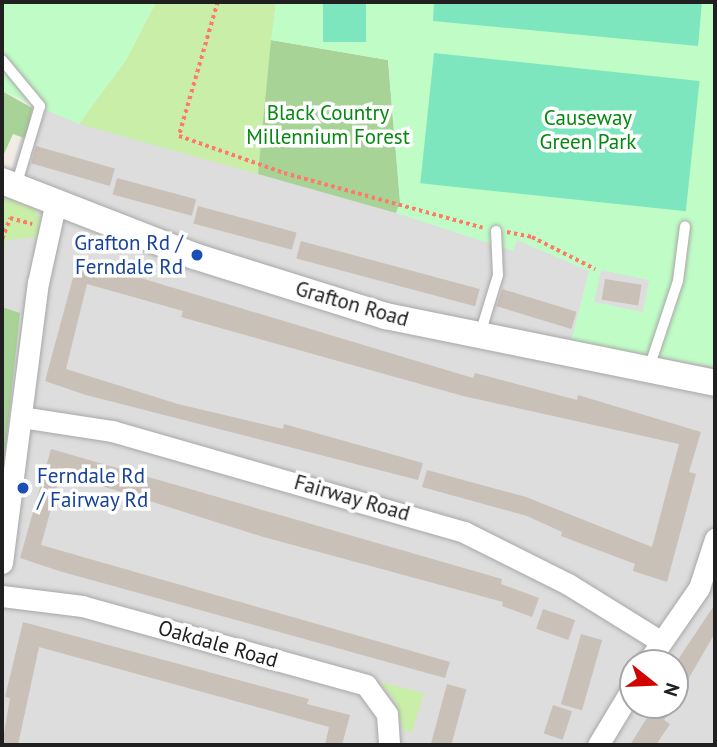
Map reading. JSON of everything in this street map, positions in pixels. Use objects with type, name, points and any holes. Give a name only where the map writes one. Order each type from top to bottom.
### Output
[{"type":"street","name":"Grafton Road","points":[[9,184],[274,282],[479,337],[648,373],[715,383]]},
{"type":"street","points":[[2,563],[38,283],[57,201]]},
{"type":"street","name":"Fairway Road","points":[[21,417],[112,431],[454,529],[568,584],[660,641]]},
{"type":"street","points":[[655,649],[713,565],[715,538]]},
{"type":"street","name":"Oakdale Road","points":[[2,596],[82,606],[366,685],[387,714],[389,745]]},
{"type":"street","points":[[598,745],[619,710]]},
{"type":"lane","points":[[2,60],[40,106],[9,184]]},
{"type":"lane","points":[[648,373],[678,281],[685,226]]},
{"type":"lane","points":[[479,337],[498,275],[496,231]]},
{"type":"path","points":[[218,2],[179,136],[284,173],[496,231],[532,237],[596,269]]},
{"type":"path","points":[[2,239],[10,218],[29,223]]},
{"type":"shaded area","points":[[44,67],[715,211],[715,745],[2,745],[2,197]]},
{"type":"green space","points":[[2,2],[156,2],[126,60],[79,124],[2,91]]},
{"type":"green space","points":[[156,2],[276,2],[258,174],[79,124],[126,60]]},
{"type":"green space","name":"Causeway Green Park","points":[[276,2],[715,2],[715,367],[571,342],[589,271],[517,240],[513,251],[396,213],[400,202],[388,60],[271,40]],"holes":[[[601,270],[649,280],[643,312],[594,302]]]},
{"type":"green space","points":[[323,2],[366,2],[366,42],[323,42]]},
{"type":"green space","points":[[434,2],[702,2],[698,46],[433,21]]},
{"type":"green space","name":"Black Country Millennium Forest","points":[[271,40],[388,60],[400,202],[396,213],[258,174]]},
{"type":"green space","points":[[434,53],[700,81],[686,211],[420,183]]},
{"type":"green space","points":[[2,91],[32,108],[27,139],[13,134],[3,156]]},
{"type":"green space","points":[[2,197],[34,208],[41,219],[37,237],[6,240],[2,263]]},
{"type":"green space","points":[[2,307],[20,313],[2,481]]},
{"type":"green space","points":[[380,682],[424,693],[412,732],[403,730],[395,700]]},
{"type":"building","points":[[36,146],[115,169],[110,186],[31,163]]},
{"type":"building","points":[[117,178],[196,199],[192,216],[113,194]]},
{"type":"building","points":[[198,206],[297,232],[292,250],[193,223]]},
{"type":"building","points":[[301,241],[480,289],[475,306],[296,258]]},
{"type":"building","points":[[78,259],[473,378],[475,373],[577,400],[578,395],[701,432],[689,472],[696,474],[667,582],[633,571],[635,564],[561,536],[562,532],[527,516],[422,487],[427,470],[526,497],[652,547],[679,444],[463,396],[181,317],[183,311],[87,284],[66,369],[178,404],[283,429],[284,424],[423,463],[418,480],[86,395],[45,381]]},
{"type":"building","points":[[605,279],[642,285],[638,306],[602,300]]},
{"type":"building","points":[[502,289],[577,312],[571,329],[497,306]]},
{"type":"building","points":[[51,449],[502,579],[501,584],[539,598],[532,617],[502,606],[503,602],[260,536],[61,473],[41,545],[450,662],[445,678],[59,571],[20,558]]},
{"type":"building","points":[[715,604],[715,633],[689,678],[689,649],[685,649]]},
{"type":"building","points":[[543,609],[575,620],[568,640],[536,629]]},
{"type":"building","points":[[23,622],[309,699],[307,704],[350,715],[342,745],[325,745],[329,727],[39,647],[18,745],[2,745],[10,698],[5,697]]},
{"type":"building","points":[[581,634],[602,640],[582,710],[561,704]]},
{"type":"building","points":[[447,684],[466,689],[451,745],[431,745]]},
{"type":"building","points":[[553,705],[572,711],[563,740],[544,734]]},
{"type":"building","points":[[646,719],[665,719],[670,724],[656,745],[630,745]]},
{"type":"place","name":"Grafton Rd / Ferndale Rd","points":[[197,255]]},
{"type":"place","name":"Ferndale Rd / Fairway Rd","points":[[23,488]]}]
